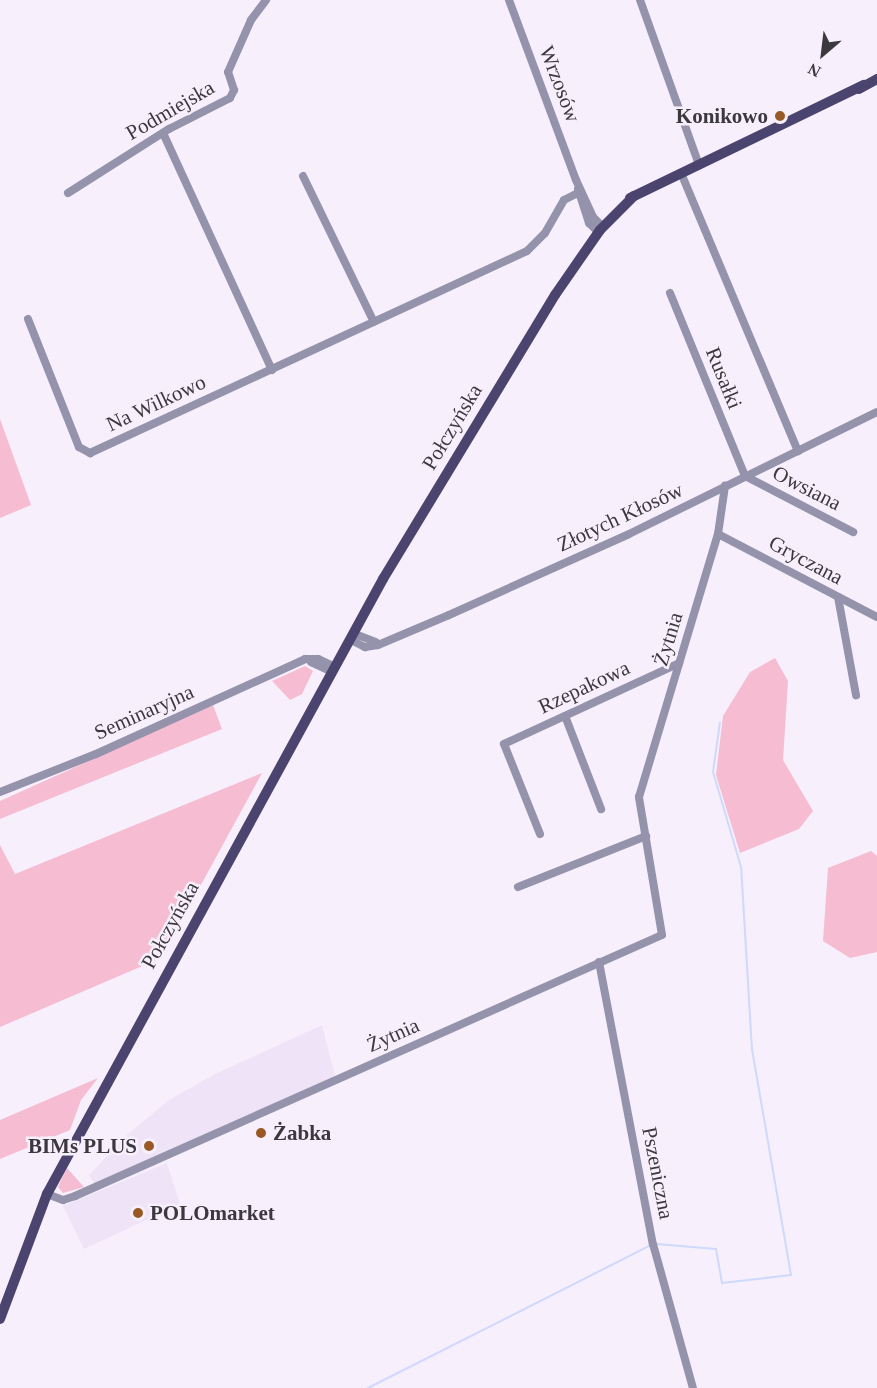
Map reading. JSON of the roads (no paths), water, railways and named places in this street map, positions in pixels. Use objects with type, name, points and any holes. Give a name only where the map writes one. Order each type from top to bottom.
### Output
[{"type":"main road","name":"Połczyńska","points":[[0,1319],[47,1194],[331,669],[383,579],[598,228],[634,196],[877,79]]},
{"type":"street","name":"Podmiejska","points":[[68,193],[163,133],[230,98],[234,90],[228,72],[251,20],[266,0]]},
{"type":"street","name":"Wrzosów","points":[[509,0],[576,180],[598,228]]},
{"type":"street","points":[[640,0],[699,165]]},
{"type":"street","points":[[163,133],[272,370]]},
{"type":"street","points":[[681,173],[798,451]]},
{"type":"street","points":[[303,176],[374,322]]},
{"type":"street","name":"Wrzosów","points":[[576,180],[578,193],[598,228]]},
{"type":"street","name":"Na Wilkowo","points":[[28,319],[79,447],[85,453],[272,370],[527,251],[545,233],[564,200],[578,193]]},
{"type":"street","name":"Rusałki","points":[[670,293],[745,476]]},
{"type":"street","name":"Złotych Kłosów","points":[[351,636],[369,647],[385,641],[630,534],[877,412]]},
{"type":"street","name":"Owsiana","points":[[745,476],[853,532]]},
{"type":"street","name":"Żytnia","points":[[47,1194],[63,1200],[75,1196],[662,935],[639,797],[718,534],[725,486]]},
{"type":"street","name":"Gryczana","points":[[718,534],[877,617]]},
{"type":"street","points":[[838,597],[856,695]]},
{"type":"street","name":"Seminaryjna","points":[[0,792],[301,662],[331,669]]},
{"type":"street","name":"Rzepakowa","points":[[540,834],[504,744],[679,663]]},
{"type":"street","points":[[565,716],[601,809]]},
{"type":"street","points":[[518,887],[646,837]]},
{"type":"street","name":"Pszeniczna","points":[[599,963],[653,1244],[693,1388]]},
{"type":"waterway","points":[[657,1244],[716,1249],[722,1283],[791,1275],[752,1050],[741,867],[713,772],[720,722]]},
{"type":"waterway","points":[[368,1388],[649,1246]]},
{"type":"place","name":"Konikowo","points":[[780,116]]},
{"type":"place","name":"Żabka","points":[[261,1133]]},
{"type":"place","name":"BIMs PLUS","points":[[149,1146]]},
{"type":"place","name":"POLOmarket","points":[[138,1213]]}]
